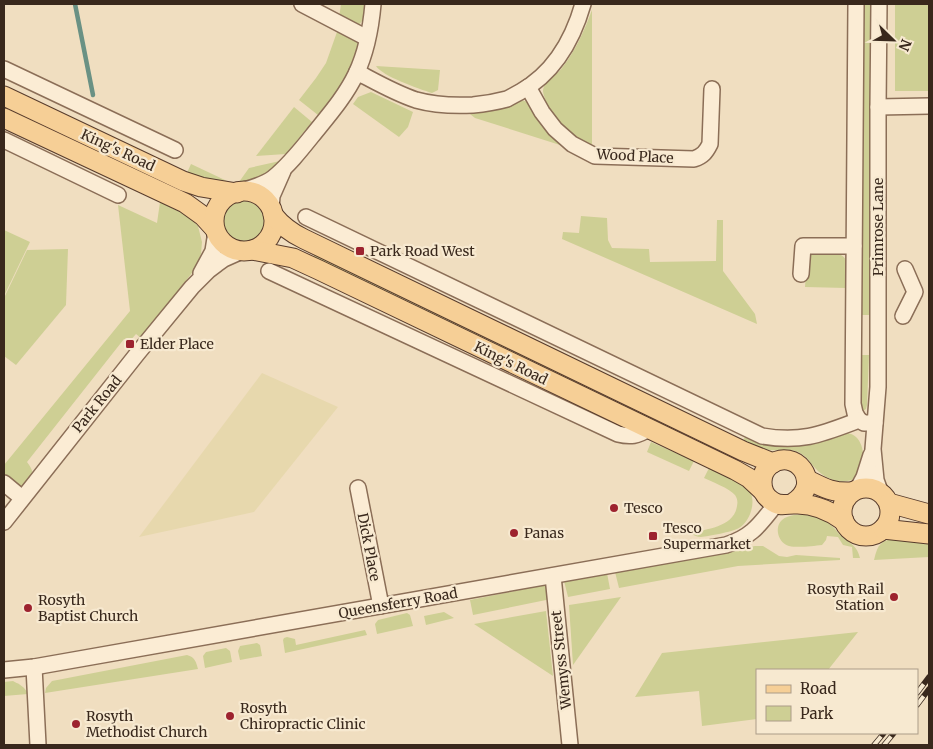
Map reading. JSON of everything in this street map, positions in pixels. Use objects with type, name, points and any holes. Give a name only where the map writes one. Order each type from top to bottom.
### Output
[{"type":"main road","name":"King's Road","points":[[4,96],[183,181],[201,187],[252,192],[268,203],[281,224],[291,233],[743,451],[773,463]]},
{"type":"main road","name":"King's Road","points":[[4,118],[185,203],[203,216],[225,245],[233,250],[293,258],[320,270],[735,470],[777,499]]},
{"type":"main road","points":[[215,230],[214,217],[217,208],[223,200],[239,192]]},
{"type":"main road","points":[[247,251],[261,246],[268,240],[274,221],[272,212]]},
{"type":"main road","points":[[777,499],[799,499],[804,494],[806,479],[801,468],[791,461],[779,461],[768,467],[764,472],[762,485],[777,499],[821,507],[844,521]]},
{"type":"main road","points":[[806,479],[827,489],[840,492],[865,487],[872,488],[885,497],[929,514]]},
{"type":"main road","points":[[855,490],[846,498],[842,513],[848,528],[861,536],[877,534],[888,524],[891,510],[885,497]]},
{"type":"main road","points":[[884,529],[929,534]]},
{"type":"street","points":[[302,4],[367,38]]},
{"type":"street","points":[[239,192],[257,187],[283,169],[334,109],[349,88],[357,72],[367,38],[373,4]]},
{"type":"street","points":[[357,72],[398,93],[418,100],[443,105],[483,104],[507,99],[528,87],[551,68],[568,43],[578,22],[583,4]]},
{"type":"street","name":"Primrose Lane","points":[[856,4],[853,404],[859,420]]},
{"type":"street","name":"Primrose Lane","points":[[879,4],[878,388],[873,449],[876,480],[885,497]]},
{"type":"street","points":[[4,69],[175,150]]},
{"type":"street","name":"Wood Place","points":[[528,87],[542,112],[555,129],[572,144],[595,156],[694,159],[707,151],[710,144],[712,89]]},
{"type":"street","points":[[878,108],[929,106]]},
{"type":"street","points":[[130,156],[139,134]]},
{"type":"street","points":[[4,140],[118,195]]},
{"type":"street","points":[[100,186],[110,168]]},
{"type":"street","points":[[272,212],[272,196],[283,169]]},
{"type":"street","points":[[306,217],[762,436],[779,439],[799,439],[821,434],[859,420],[864,423],[875,423]]},
{"type":"street","name":"Park Road","points":[[192,287],[212,251],[215,230]]},
{"type":"street","points":[[349,260],[358,242]]},
{"type":"street","name":"Primrose Lane","points":[[800,274],[803,246],[854,246]]},
{"type":"street","name":"Park Road","points":[[4,522],[192,287],[208,270],[224,259],[247,251]]},
{"type":"street","points":[[903,316],[922,292],[905,269]]},
{"type":"street","points":[[310,290],[320,270]]},
{"type":"street","points":[[269,271],[618,434],[629,437],[639,435],[648,429]]},
{"type":"street","name":"Primrose Lane","points":[[855,490],[864,477],[873,449]]},
{"type":"street","points":[[4,484],[22,498]]},
{"type":"street","name":"Dick Place","points":[[358,488],[380,606]]},
{"type":"street","name":"Queensferry Road","points":[[4,670],[34,667],[709,548],[738,541],[756,529],[777,499]]},
{"type":"street","name":"Wemyss Street","points":[[553,576],[570,745]]},
{"type":"street","points":[[34,667],[38,745]]},
{"type":"shaded area","points":[[262,373],[338,407],[254,512],[139,537]]},
{"type":"green space","points":[[341,4],[366,4],[365,17],[359,25],[349,24],[339,18]]},
{"type":"green space","points":[[863,4],[870,4],[869,315],[860,315]]},
{"type":"green space","points":[[895,4],[929,4],[929,91],[895,91]]},
{"type":"green space","points":[[592,10],[592,146],[564,128],[553,117],[543,91],[548,81],[560,71],[571,54],[583,33]]},
{"type":"green space","points":[[337,32],[353,38],[358,43],[354,60],[342,84],[318,115],[299,100],[326,63]]},
{"type":"green space","points":[[376,66],[440,70],[438,90],[432,93],[410,85],[385,74]]},
{"type":"green space","points":[[371,92],[413,112],[408,127],[399,137],[353,104],[358,97]]},
{"type":"green space","points":[[521,100],[528,102],[560,145],[475,118],[470,114],[508,106]]},
{"type":"green space","points":[[294,107],[312,122],[286,154],[256,156]]},
{"type":"green space","points":[[280,161],[262,177],[239,182],[249,168]]},
{"type":"green space","points":[[191,164],[227,181],[186,175]]},
{"type":"green space","points":[[247,201],[255,204],[261,210],[264,222],[261,234],[255,240],[239,243],[231,240],[225,234],[222,218],[225,210],[231,204]]},
{"type":"green space","points":[[160,202],[188,216],[198,226],[202,242],[201,254],[195,269],[141,338],[136,334],[129,342],[124,339],[27,462],[33,475],[21,491],[4,477],[4,465],[130,311],[118,205],[157,223]]},
{"type":"green space","points":[[581,216],[607,218],[608,240],[612,248],[649,249],[650,262],[716,261],[717,220],[723,220],[723,271],[755,314],[757,324],[562,239],[563,232],[579,233]]},
{"type":"green space","points":[[4,230],[30,242],[4,296]]},
{"type":"green space","points":[[68,249],[66,305],[16,365],[4,356],[4,298],[27,250]]},
{"type":"green space","points":[[315,253],[685,430],[683,435],[313,258]]},
{"type":"green space","points":[[814,253],[832,253],[844,257],[846,260],[846,288],[805,287],[807,258]]},
{"type":"green space","points":[[859,355],[869,355],[867,405],[863,411],[860,409]]},
{"type":"green space","points":[[842,432],[856,437],[860,442],[863,455],[863,462],[858,475],[847,481],[834,480],[822,475],[799,453],[791,450],[759,448],[743,441],[746,435]]},
{"type":"green space","points":[[651,442],[694,461],[689,471],[647,452]]},
{"type":"green space","points":[[709,468],[734,478],[747,487],[752,497],[752,509],[747,520],[739,528],[720,534],[700,537],[690,533],[725,523],[735,513],[737,504],[736,497],[732,492],[704,478]]},
{"type":"green space","points":[[794,515],[814,516],[823,520],[854,546],[860,558],[853,558],[852,547],[843,545],[838,537],[827,536],[822,545],[797,547],[785,544],[778,534],[778,527],[783,519]]},
{"type":"green space","points":[[897,538],[929,544],[929,557],[874,560],[881,544],[887,540]]},
{"type":"green space","points":[[763,546],[779,556],[796,555],[840,558],[840,560],[738,566],[619,588],[615,572]]},
{"type":"green space","points":[[607,573],[610,589],[568,597],[564,581]]},
{"type":"green space","points":[[545,585],[549,588],[551,599],[473,615],[470,600]]},
{"type":"green space","points":[[621,597],[573,665],[569,605]]},
{"type":"green space","points":[[546,611],[553,676],[474,624]]},
{"type":"green space","points":[[444,612],[454,618],[426,625],[424,616]]},
{"type":"green space","points":[[407,613],[410,615],[413,626],[377,634],[375,624],[378,620]]},
{"type":"green space","points":[[365,630],[367,635],[285,653],[283,640],[287,637],[295,639],[296,645]]},
{"type":"green space","points":[[858,632],[829,669],[756,669],[756,719],[702,726],[699,691],[635,697],[662,653]]},
{"type":"green space","points":[[257,643],[260,645],[262,656],[240,660],[238,651],[240,646]]},
{"type":"green space","points":[[226,648],[230,651],[232,662],[205,668],[203,656],[206,652]]},
{"type":"green space","points":[[187,655],[193,658],[198,669],[45,693],[46,688],[52,681]]},
{"type":"green space","points":[[13,681],[24,688],[28,694],[4,696],[4,682]]},
{"type":"waterway","points":[[75,4],[93,95]]},
{"type":"railway","points":[[918,692],[929,677]]},
{"type":"railway","points":[[918,704],[929,689]]},
{"type":"railway","points":[[874,745],[883,734]]},
{"type":"railway","points":[[884,745],[893,734]]},
{"type":"place","name":"Park Road West","points":[[360,251]]},
{"type":"place","name":"Elder Place","points":[[130,344]]},
{"type":"place","name":"Tesco","points":[[614,508]]},
{"type":"place","name":"Panas","points":[[514,533]]},
{"type":"place","name":"Tesco Supermarket","points":[[653,536]]},
{"type":"place","name":"Rosyth Rail Station","points":[[894,597]]},
{"type":"place","name":"Rosyth Baptist Church","points":[[28,608]]},
{"type":"place","name":"Rosyth Chiropractic Clinic","points":[[230,716]]},
{"type":"place","name":"Rosyth Methodist Church","points":[[76,724]]}]
